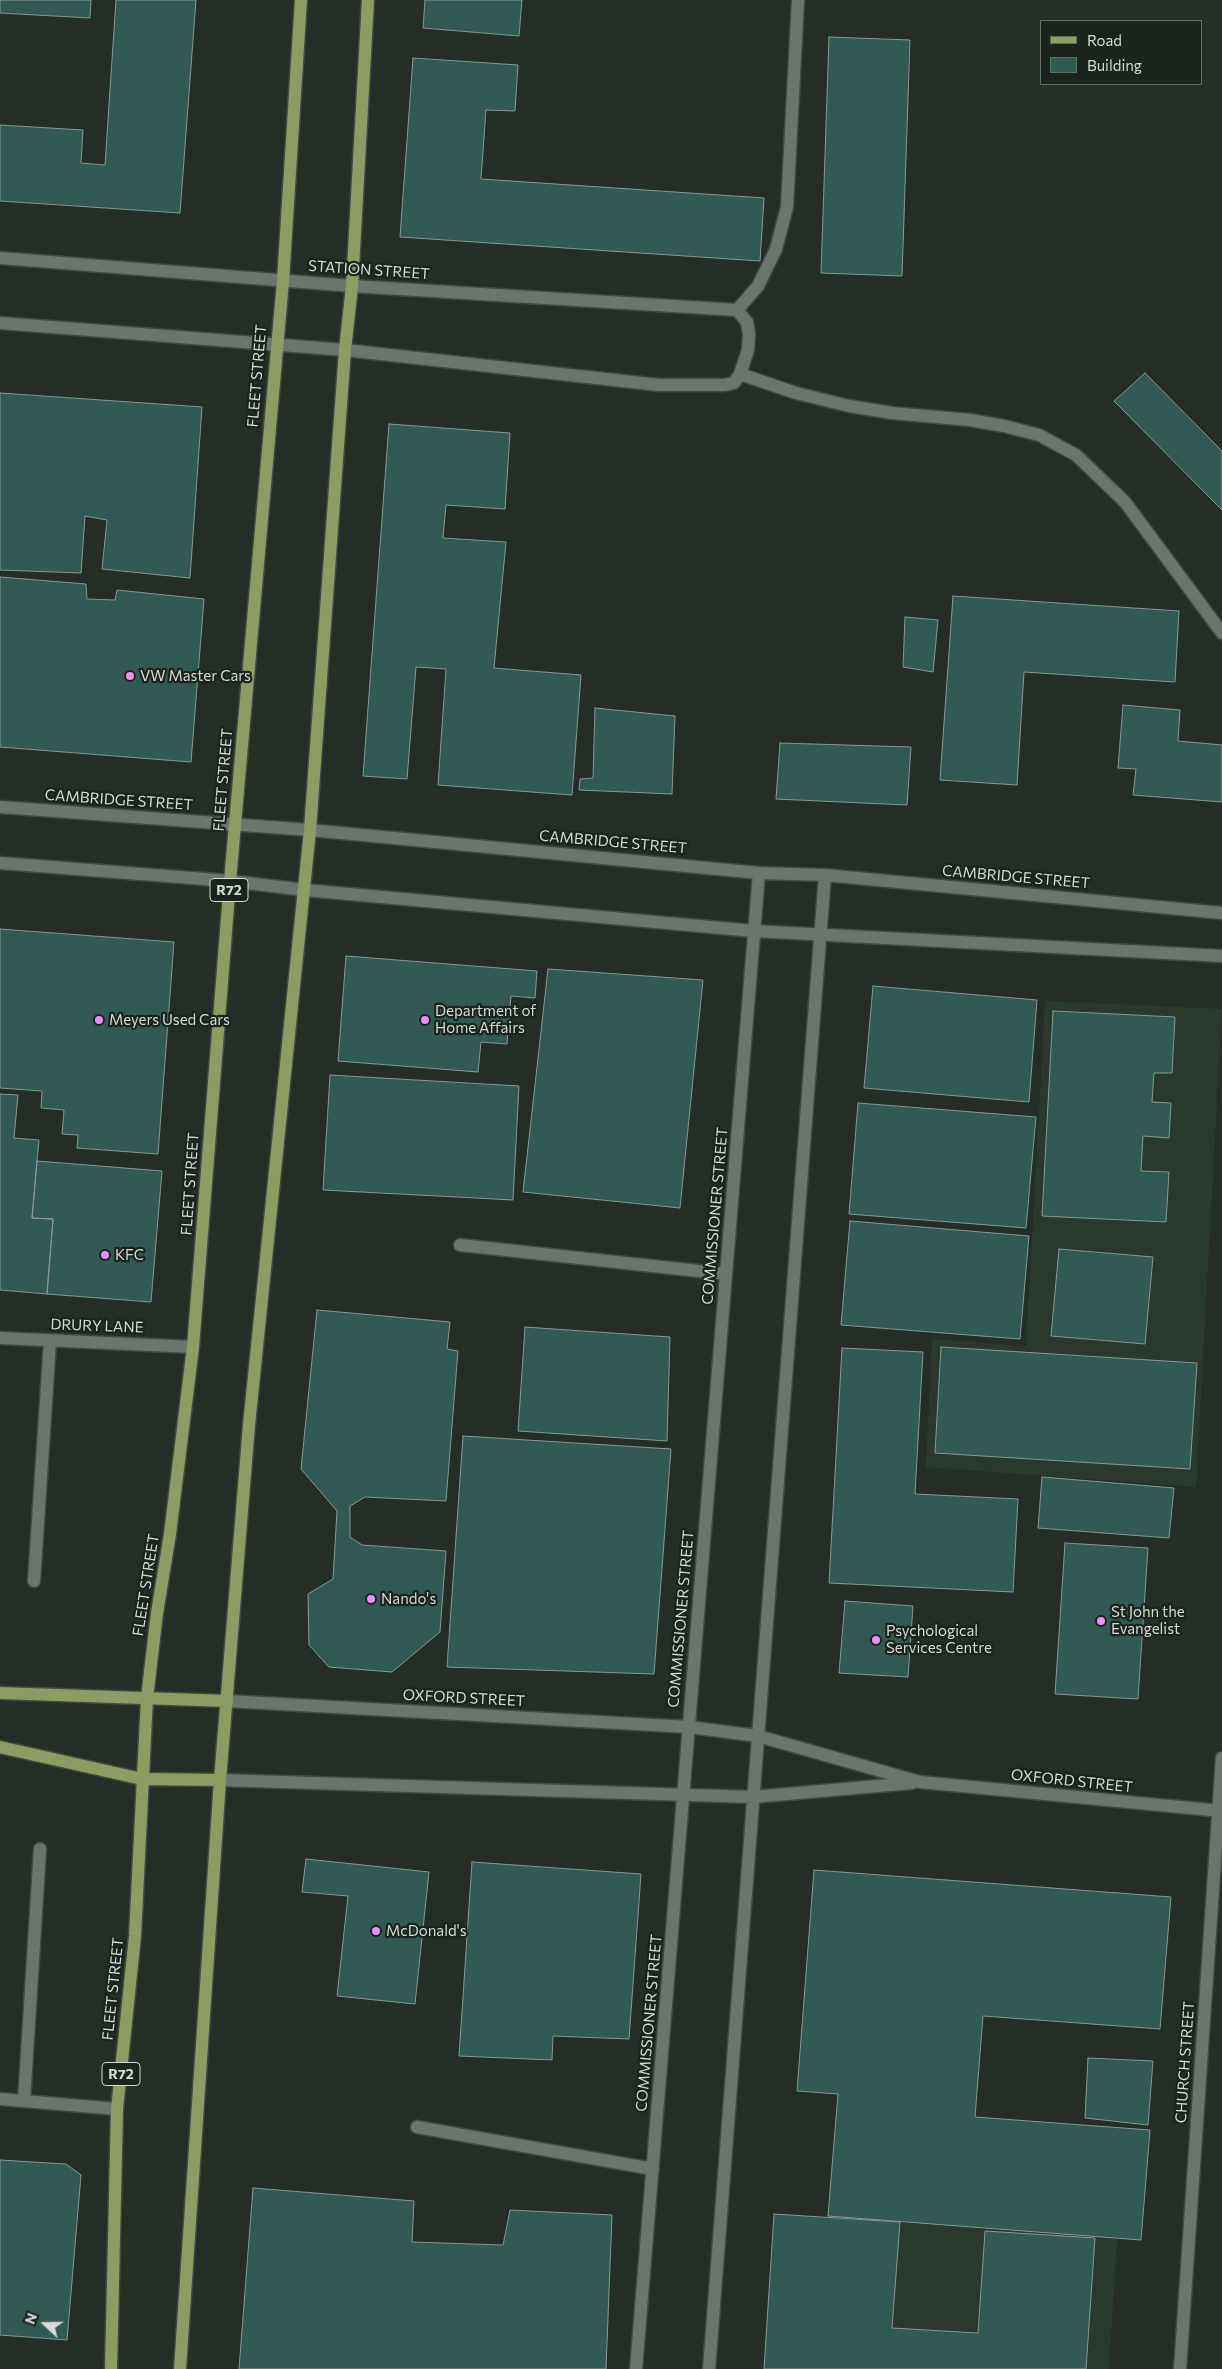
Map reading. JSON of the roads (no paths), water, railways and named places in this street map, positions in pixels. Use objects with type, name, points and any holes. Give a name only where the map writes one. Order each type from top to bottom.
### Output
[{"type":"main road","name":"FLEET STREET","points":[[111,2369],[118,2109],[135,1936],[147,1698],[157,1613],[170,1534],[193,1346],[230,881],[283,281],[301,0]]},
{"type":"main road","points":[[180,2369],[220,1780],[249,1425],[310,830],[345,350],[352,286],[368,0]]},
{"type":"main road","name":"OXFORD STREET","points":[[0,1693],[227,1701]]},
{"type":"main road","name":"OXFORD STREET","points":[[0,1747],[142,1779],[220,1780]]},
{"type":"street","points":[[0,323],[345,350],[659,385],[724,385],[734,383],[740,374],[748,350],[749,334],[747,322],[737,310],[758,286],[776,249],[787,207],[798,0]]},
{"type":"street","name":"STATION STREET","points":[[0,258],[352,286],[737,310]]},
{"type":"street","points":[[740,374],[796,393],[849,406],[892,413],[970,420],[1039,435],[1076,455],[1125,502],[1222,633]]},
{"type":"street","name":"CAMBRIDGE STREET","points":[[0,807],[310,830],[759,873],[825,876],[1222,913]]},
{"type":"street","points":[[0,863],[230,881],[305,890],[754,931],[1222,956]]},
{"type":"street","name":"COMMISSIONER STREET","points":[[636,2369],[759,873]]},
{"type":"street","points":[[709,2369],[825,876]]},
{"type":"street","points":[[460,1245],[726,1274]]},
{"type":"street","name":"DRURY LANE","points":[[0,1338],[193,1346]]},
{"type":"street","points":[[34,1581],[50,1341]]},
{"type":"street","name":"OXFORD STREET","points":[[227,1701],[689,1727],[758,1736],[920,1782],[1220,1811]]},
{"type":"street","name":"CHURCH STREET","points":[[1180,2369],[1220,1811],[1222,1758]]},
{"type":"street","name":"OXFORD STREET","points":[[220,1780],[753,1798],[920,1782]]},
{"type":"street","points":[[24,2101],[40,1849]]},
{"type":"street","points":[[0,2099],[118,2109]]},
{"type":"street","points":[[417,2127],[653,2169]]},
{"type":"place","name":"VW Master Cars","points":[[130,676]]},
{"type":"place","name":"Meyers Used Cars","points":[[99,1020]]},
{"type":"place","name":"Department of Home Affairs","points":[[425,1020]]},
{"type":"place","name":"KFC","points":[[105,1255]]},
{"type":"place","name":"Nando's","points":[[371,1599]]},
{"type":"place","name":"St John the Evangelist","points":[[1101,1621]]},
{"type":"place","name":"Psychological Services Centre","points":[[876,1640]]},
{"type":"place","name":"McDonald's","points":[[376,1931]]}]
